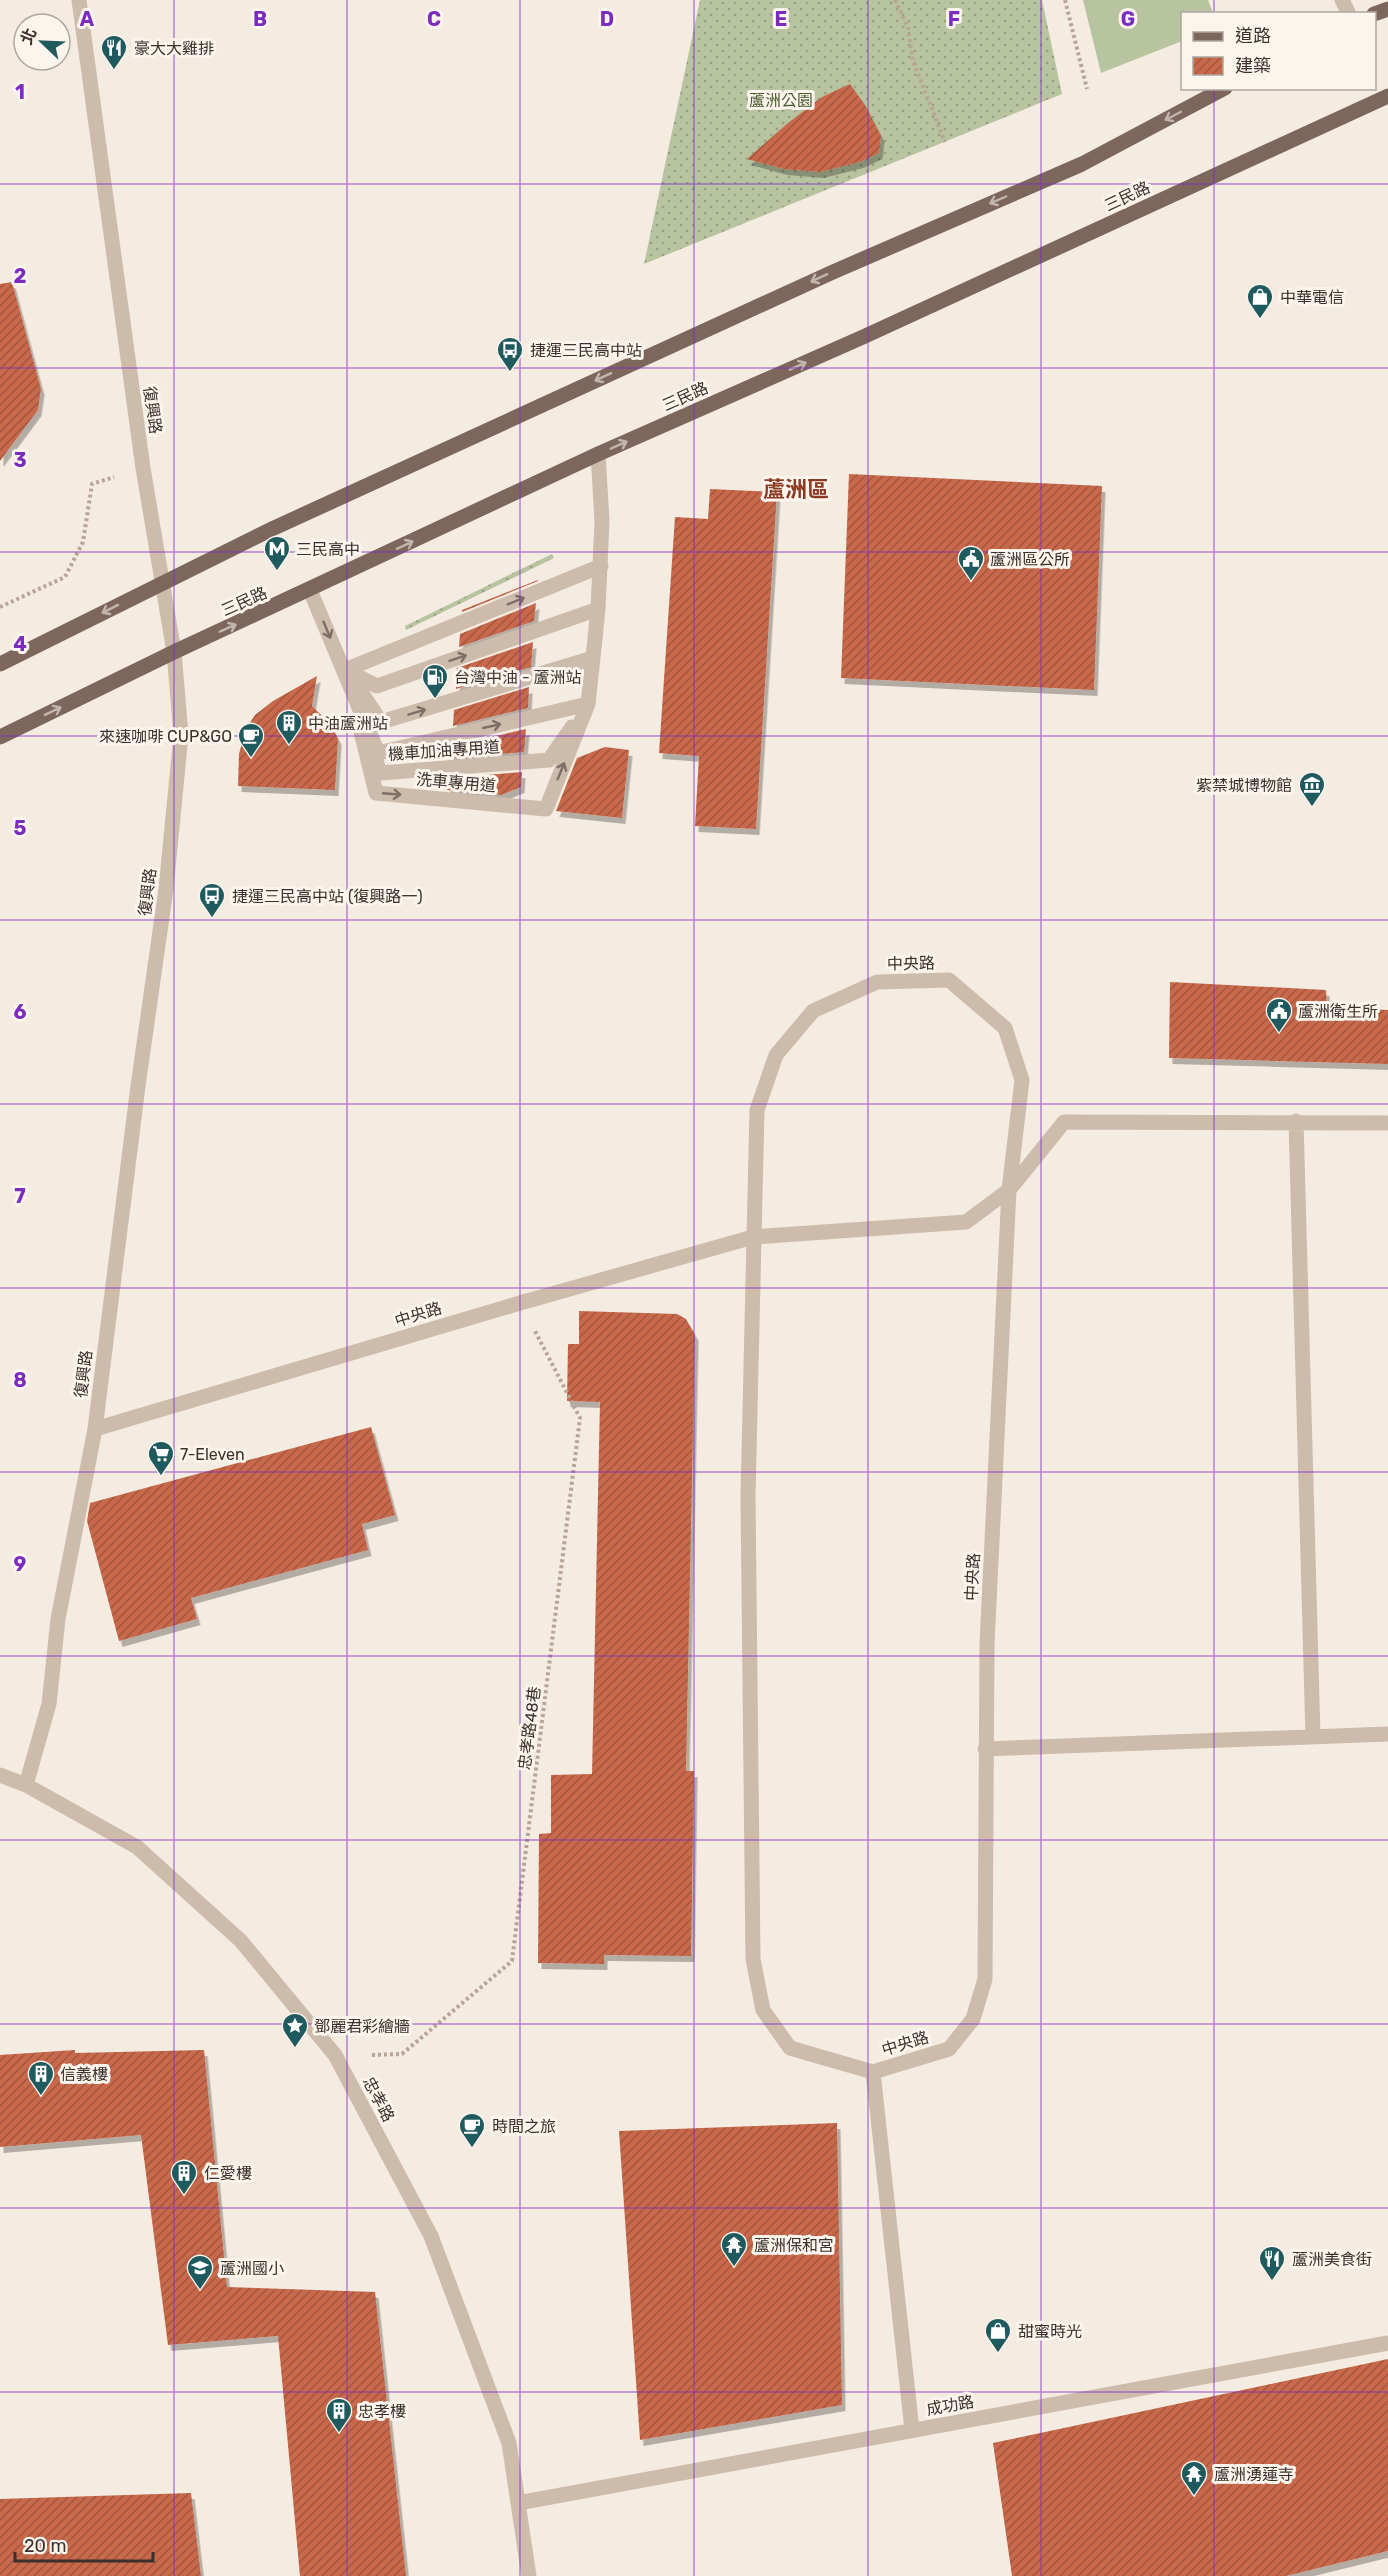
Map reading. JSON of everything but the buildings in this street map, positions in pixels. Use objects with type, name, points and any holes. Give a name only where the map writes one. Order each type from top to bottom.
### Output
[{"type":"main road","points":[[0,664],[274,528],[833,272],[1082,164],[1221,90]]},
{"type":"main road","name":"三民路","points":[[0,737],[174,652],[598,454],[863,337],[1388,96]]},
{"type":"street","name":"復興路","points":[[26,1785],[49,1704],[58,1619],[95,1429],[138,1086],[166,889],[181,735],[174,652],[143,468],[79,0]]},
{"type":"street","points":[[310,590],[378,753],[588,704],[601,566],[602,521],[598,454]]},
{"type":"street","points":[[345,670],[601,566]]},
{"type":"street","points":[[345,670],[377,686],[597,609]]},
{"type":"street","points":[[345,670],[381,722],[593,658]]},
{"type":"street","name":"機車加油專用道","points":[[345,670],[381,773],[549,760],[588,704]]},
{"type":"street","name":"洗車專用道","points":[[345,670],[376,793],[546,809],[588,704]]},
{"type":"street","name":"中央路","points":[[949,980],[1005,1028],[1022,1080],[1009,1190],[988,1633],[985,1749],[985,1979],[973,2019],[949,2049],[873,2072],[790,2048],[763,2010],[753,1959],[748,1507],[753,1237],[757,1110],[776,1055],[813,1011],[877,982],[949,980]]},
{"type":"street","points":[[1296,1121],[1313,1737]]},
{"type":"street","name":"中央路","points":[[95,1429],[520,1303],[753,1237],[966,1222],[1009,1190],[1064,1122],[1388,1123]]},
{"type":"street","points":[[985,1749],[1388,1734]]},
{"type":"street","name":"忠孝路","points":[[0,1775],[26,1785],[137,1847],[241,1941],[335,2055],[431,2236],[509,2443],[530,2576]]},
{"type":"street","points":[[873,2072],[912,2430]]},
{"type":"street","name":"成功路","points":[[518,2503],[1388,2343]]},
{"type":"path","points":[[895,0],[908,28],[913,61],[945,142]]},
{"type":"path","points":[[1065,0],[1087,89]]},
{"type":"path","points":[[0,607],[65,577],[83,542],[92,484],[143,468]]},
{"type":"path","name":"忠孝路48巷","points":[[335,2055],[402,2055],[512,1961],[580,1418],[520,1303]]},
{"type":"green space","name":"蘆洲公園","points":[[700,0],[1042,0],[1062,94],[644,264]]},
{"type":"green space","points":[[1083,0],[1208,0],[1213,12],[1181,12],[1181,41],[1101,73]]},
{"type":"green space","points":[[552,554],[554,558],[406,630],[405,626]]},
{"type":"place","name":"豪大大雞排","points":[[114,71]]},
{"type":"place","name":"中華電信","points":[[1260,320]]},
{"type":"place","name":"捷運三民高中站","points":[[510,373]]},
{"type":"place","name":"三民高中","points":[[277,572]]},
{"type":"place","name":"蘆洲區公所","points":[[971,582]]},
{"type":"place","name":"台灣中油 - 蘆洲站","points":[[435,700]]},
{"type":"place","name":"中油蘆洲站","points":[[289,746]]},
{"type":"place","name":"來速咖啡 CUP&GO","points":[[251,759]]},
{"type":"place","name":"紫禁城博物館","points":[[1312,808]]},
{"type":"place","name":"捷運三民高中站 (復興路一)","points":[[212,919]]},
{"type":"place","name":"蘆洲衛生所","points":[[1279,1034]]},
{"type":"place","name":"7-Eleven","points":[[161,1477]]},
{"type":"place","name":"鄧麗君彩繪牆","points":[[295,2049]]},
{"type":"place","name":"信義樓","points":[[41,2097]]},
{"type":"place","name":"時間之旅","points":[[472,2149]]},
{"type":"place","name":"仁愛樓","points":[[184,2196]]},
{"type":"place","name":"蘆洲保和宮","points":[[734,2268]]},
{"type":"place","name":"蘆洲美食街","points":[[1272,2282]]},
{"type":"place","name":"蘆洲國小","points":[[200,2291]]},
{"type":"place","name":"甜蜜時光","points":[[998,2354]]},
{"type":"place","name":"忠孝樓","points":[[339,2434]]},
{"type":"place","name":"蘆洲湧蓮寺","points":[[1194,2497]]},
{"type":"district","name":"蘆洲區","points":[[796,489]]}]
